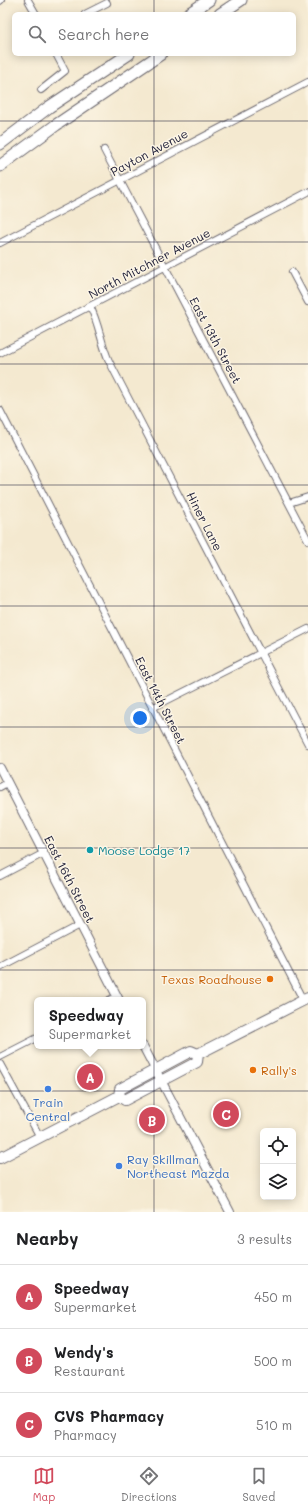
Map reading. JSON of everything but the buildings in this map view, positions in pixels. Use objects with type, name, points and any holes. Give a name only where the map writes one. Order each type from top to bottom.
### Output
[{"type":"highway","points":[[191,12],[209,0]]},
{"type":"highway","points":[[223,12],[241,0]]},
{"type":"highway","points":[[0,144],[55,103],[126,56]]},
{"type":"highway","points":[[0,166],[61,121],[158,56]]},
{"type":"main road","points":[[198,1054],[305,999]]},
{"type":"main road","points":[[0,1158],[118,1096],[120,1089],[191,1050],[198,1054]]},
{"type":"main road","points":[[118,1096],[125,1100],[197,1062],[198,1054]]},
{"type":"street","points":[[28,0],[35,12]]},
{"type":"street","points":[[90,12],[107,3]]},
{"type":"street","points":[[41,90],[65,71],[57,56]]},
{"type":"street","name":"Payton Avenue","points":[[0,243],[308,82]]},
{"type":"street","name":"East 13th Street","points":[[104,150],[308,540]]},
{"type":"street","name":"North Mitchner Avenue","points":[[0,353],[308,192]]},
{"type":"street","points":[[292,272],[308,302]]},
{"type":"street","name":"Hiner Lane","points":[[90,306],[98,323],[109,361],[308,744]]},
{"type":"street","name":"East 14th Street","points":[[0,410],[152,708],[305,999]]},
{"type":"street","points":[[288,503],[308,497]]},
{"type":"street","points":[[152,708],[308,629]]},
{"type":"street","name":"East 16th Street","points":[[0,768],[4,785],[44,853],[117,997]]},
{"type":"street","points":[[0,876],[44,853]]},
{"type":"street","points":[[0,967],[80,925]]},
{"type":"street","points":[[0,1057],[34,1040]]},
{"type":"street","points":[[144,1049],[230,1212]]},
{"type":"street","points":[[0,1064],[40,1137]]},
{"type":"place","name":"Moose Lodge 17","points":[[90,850]]},
{"type":"place","name":"Texas Roadhouse","points":[[270,979]]},
{"type":"place","name":"Rally's","points":[[253,1070]]},
{"type":"place","name":"Speedway","points":[[90,1077]]},
{"type":"place","name":"Train Central","points":[[48,1089]]},
{"type":"place","name":"CVS Pharmacy","points":[[226,1114]]},
{"type":"place","name":"Wendy's","points":[[152,1120]]},
{"type":"place","name":"Ray Skillman Northeast Mazda","points":[[119,1166]]}]
